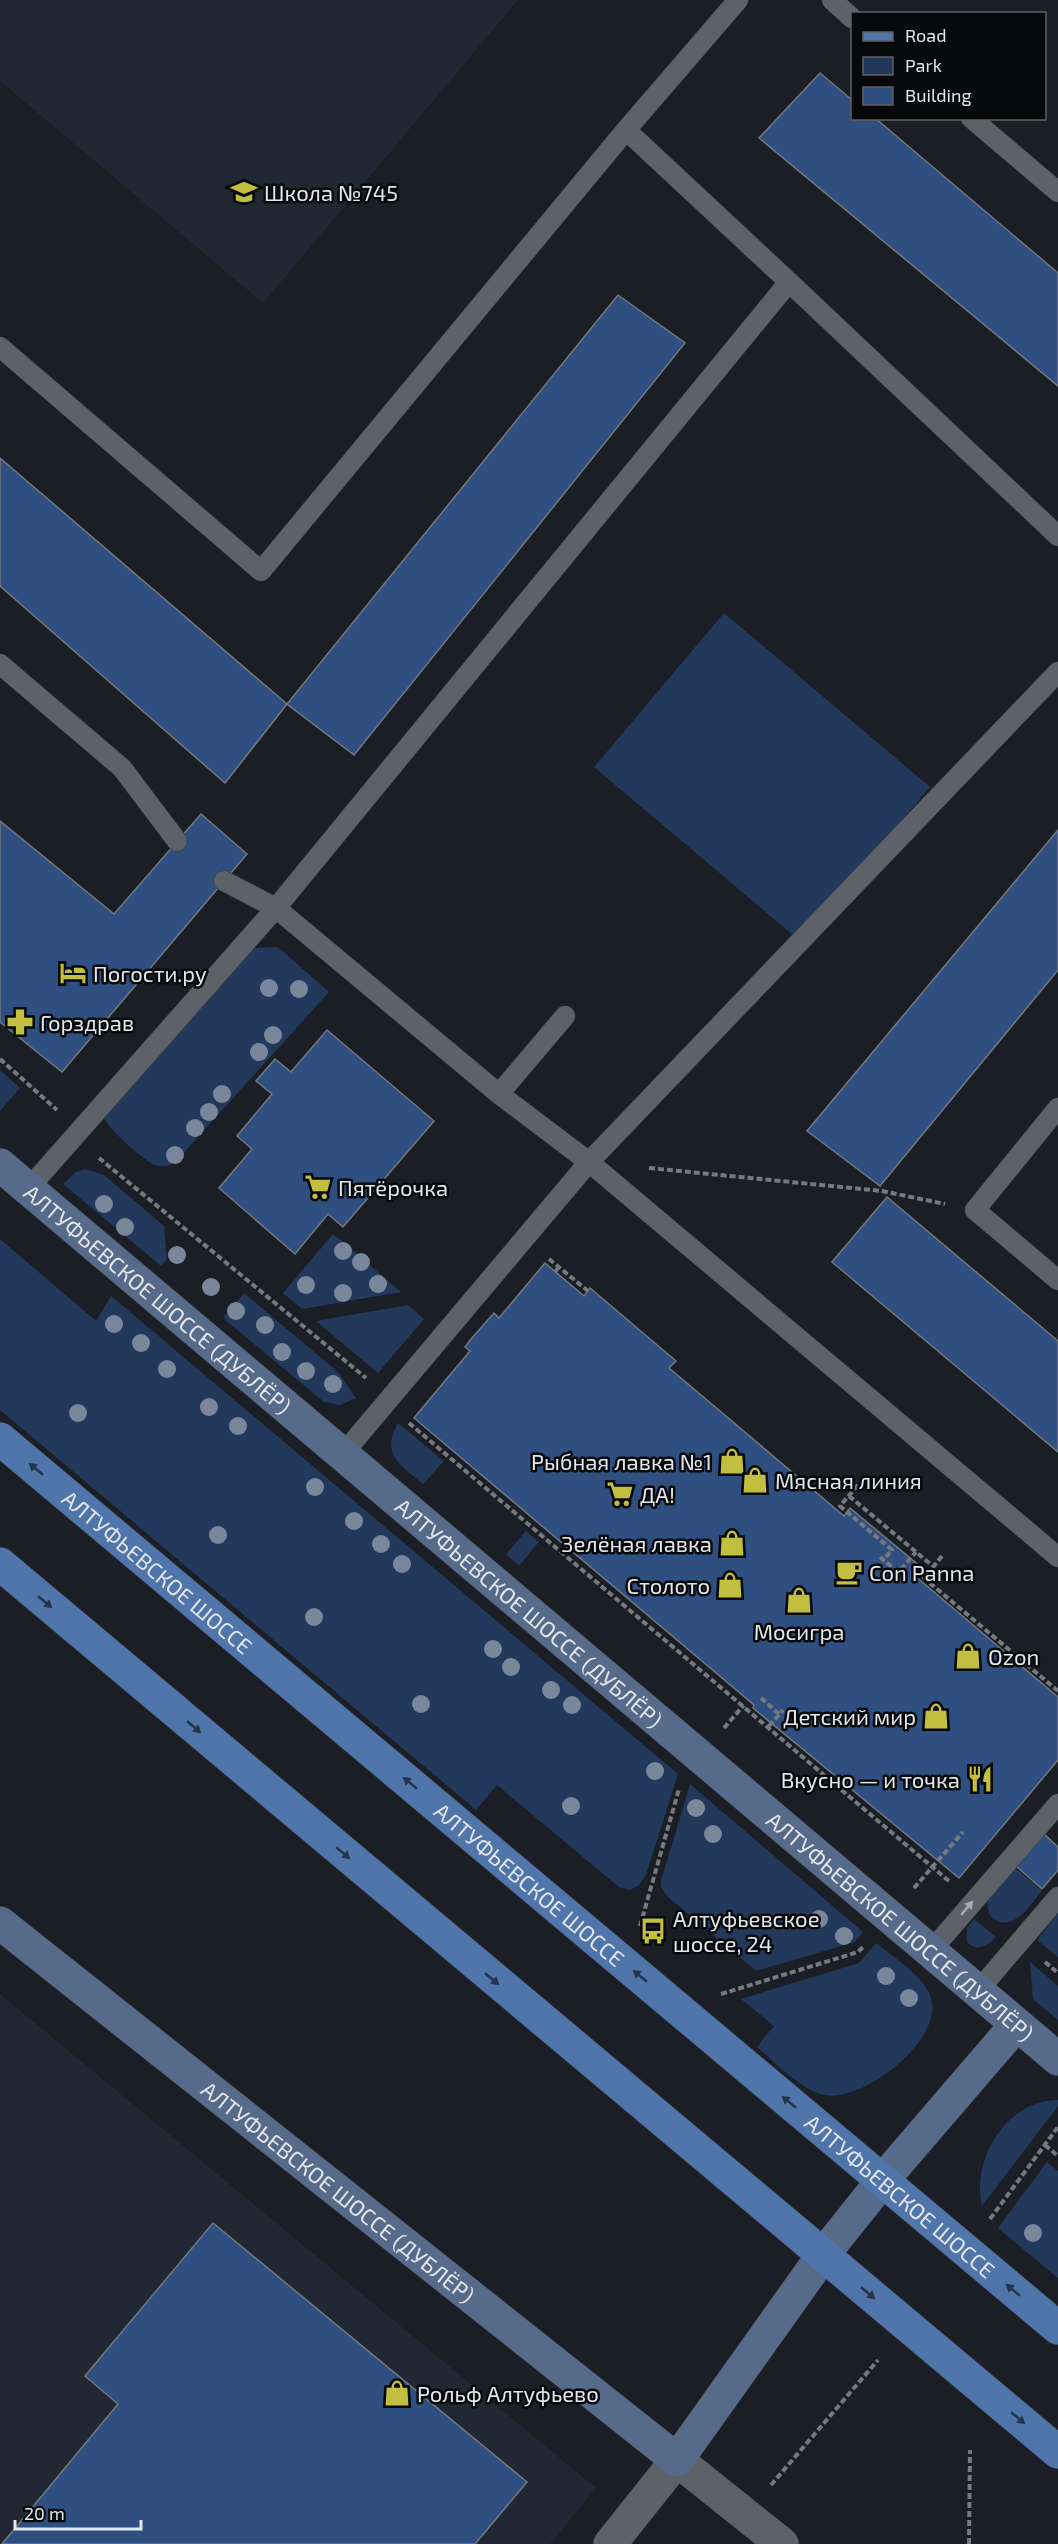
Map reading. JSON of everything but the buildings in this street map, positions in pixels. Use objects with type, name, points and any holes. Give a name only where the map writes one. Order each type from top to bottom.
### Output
[{"type":"main road","name":"АЛТУФЬЕВСКОЕ ШОССЕ (ДУБЛЁР)","points":[[0,1165],[929,1953],[1058,2059]]},
{"type":"main road","name":"АЛТУФЬЕВСКОЕ ШОССЕ","points":[[0,1439],[1058,2328]]},
{"type":"main road","points":[[0,1564],[1058,2452]]},
{"type":"main road","name":"АЛТУФЬЕВСКОЕ ШОССЕ (ДУБЛЁР)","points":[[0,1923],[677,2460]]},
{"type":"main road","points":[[677,2460],[824,2255],[882,2181],[1016,2025]]},
{"type":"street","points":[[610,2544],[677,2460],[782,2544]]},
{"type":"lane","points":[[0,347],[261,571],[626,130],[738,0]]},
{"type":"lane","points":[[832,0],[851,17]]},
{"type":"lane","points":[[973,120],[1058,192]]},
{"type":"lane","points":[[626,130],[1058,536]]},
{"type":"lane","points":[[28,1189],[276,908],[789,282]]},
{"type":"lane","points":[[0,664],[122,768],[177,841]]},
{"type":"lane","points":[[342,1455],[589,1162],[1058,672]]},
{"type":"lane","points":[[225,881],[276,908],[499,1094],[589,1162],[1058,1557]]},
{"type":"lane","points":[[499,1094],[565,1016]]},
{"type":"lane","points":[[1058,1108],[975,1210],[1058,1280]]},
{"type":"lane","points":[[929,1953],[1058,1803]]},
{"type":"lane","points":[[977,1992],[1058,1897]]},
{"type":"path","points":[[0,1059],[55,1107],[74,1137],[371,1382],[407,1421],[922,1856],[971,1903]]},
{"type":"path","points":[[648,1168],[882,1191],[975,1210]]},
{"type":"path","points":[[547,1257],[588,1291]]},
{"type":"path","points":[[555,1272],[559,1267]]},
{"type":"path","points":[[858,1485],[840,1506],[892,1550],[882,1558],[897,1574],[916,1552]]},
{"type":"path","points":[[849,1496],[934,1567]]},
{"type":"path","points":[[942,1556],[924,1578],[1058,1691]]},
{"type":"path","points":[[760,1698],[781,1712],[768,1726]]},
{"type":"path","points":[[639,1930],[682,1778],[744,1705]]},
{"type":"path","points":[[1020,1942],[1058,1973]]},
{"type":"path","points":[[990,2219],[1058,2127]]},
{"type":"path","points":[[1045,2145],[1058,2156]]},
{"type":"path","points":[[764,2492],[878,2360]]},
{"type":"path","points":[[969,2544],[970,2450]]},
{"type":"shaded area","name":"Школа №745","points":[[0,0],[518,0],[263,303],[0,81]]},
{"type":"shaded area","points":[[0,1994],[596,2488],[550,2544],[0,2544]]},
{"type":"green space","points":[[724,613],[930,787],[800,941],[594,767]]},
{"type":"green space","points":[[278,947],[329,992],[177,1160],[170,1165],[155,1165],[119,1136],[104,1117],[251,948]]},
{"type":"green space","points":[[0,1070],[20,1088],[0,1111]]},
{"type":"green space","points":[[85,1169],[104,1175],[164,1226],[167,1259],[161,1266],[63,1184],[76,1172]]},
{"type":"green space","points":[[333,1234],[401,1292],[302,1309],[283,1293]]},
{"type":"green space","points":[[0,1239],[96,1321],[111,1296],[678,1774],[646,1875],[639,1885],[630,1890],[619,1887],[497,1785],[476,1810],[0,1410]]},
{"type":"green space","points":[[244,1293],[338,1372],[356,1398],[340,1405],[324,1402],[223,1318]]},
{"type":"green space","points":[[408,1305],[424,1319],[378,1373],[316,1321]]},
{"type":"green space","points":[[398,1423],[444,1461],[423,1484],[401,1465],[392,1451],[391,1443]]},
{"type":"green space","points":[[526,1531],[539,1542],[519,1566],[506,1554]]},
{"type":"green space","points":[[690,1784],[863,1932],[855,1942],[756,1971],[668,1897],[661,1887],[661,1881]]},
{"type":"green space","points":[[1014,1867],[1042,1891],[1018,1917],[1004,1923],[997,1921],[989,1914],[987,1902]]},
{"type":"green space","points":[[1058,1912],[1058,1957],[1037,1940]]},
{"type":"green space","points":[[974,1919],[996,1937],[982,1947],[974,1947],[967,1942],[967,1928]]},
{"type":"green space","points":[[876,1943],[909,1969],[924,1985],[932,2002],[931,2018],[911,2052],[877,2080],[858,2090],[840,2095],[824,2095],[815,2092],[788,2075],[757,2047],[774,2026],[741,1999],[859,1963]]},
{"type":"green space","points":[[1030,1962],[1058,1986],[1058,2020],[1033,1999]]},
{"type":"green space","points":[[1058,2100],[1058,2106],[982,2206],[980,2188],[982,2170],[997,2135],[1023,2110],[1040,2103]]},
{"type":"green space","points":[[1047,2162],[1058,2171],[1058,2278],[998,2228]]},
{"type":"place","name":"Школа №745","points":[[244,192]]},
{"type":"place","name":"Погости.ру","points":[[73,973]]},
{"type":"place","name":"Горздрав","points":[[20,1022]]},
{"type":"place","name":"Пятёрочка","points":[[318,1187]]},
{"type":"place","name":"Рыбная лавка №1","points":[[732,1461]]},
{"type":"place","name":"Мясная линия","points":[[755,1480]]},
{"type":"place","name":"ДА!","points":[[620,1494]]},
{"type":"place","name":"Зелёная лавка","points":[[732,1543]]},
{"type":"place","name":"Con Panna","points":[[849,1572]]},
{"type":"place","name":"Столото","points":[[730,1585]]},
{"type":"place","name":"Мосигра","points":[[799,1600]]},
{"type":"place","name":"Ozon","points":[[968,1656]]},
{"type":"place","name":"Детский мир","points":[[936,1716]]},
{"type":"place","name":"Вкусно — и точка","points":[[980,1779]]},
{"type":"place","name":"Алтуфьевское шоссе, 24","points":[[653,1931]]},
{"type":"place","name":"Рольф Алтуфьево","points":[[397,2393]]}]
